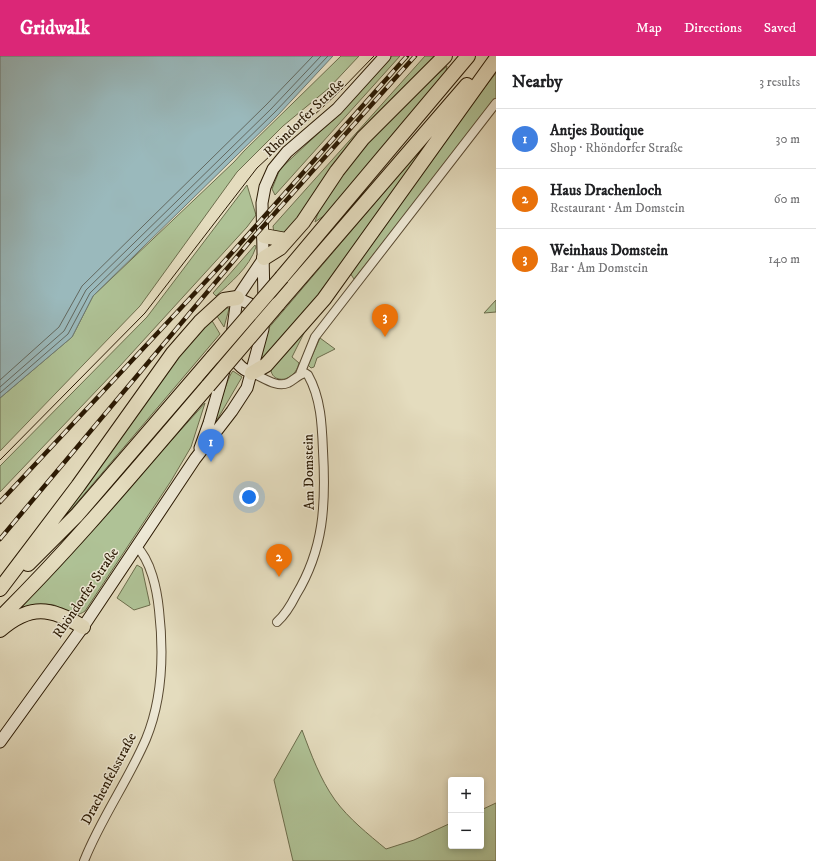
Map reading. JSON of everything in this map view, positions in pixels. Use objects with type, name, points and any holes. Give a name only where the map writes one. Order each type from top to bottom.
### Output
[{"type":"highway","points":[[264,258],[280,248],[303,222],[337,171],[362,138],[445,56]]},
{"type":"highway","points":[[0,594],[77,515],[282,277],[468,56]]},
{"type":"highway","points":[[0,618],[32,586],[96,516],[492,56]]},
{"type":"highway","points":[[252,373],[266,364],[324,299],[496,59]]},
{"type":"highway","points":[[264,236],[286,240]]},
{"type":"highway","points":[[0,590],[78,486],[173,352],[200,322],[224,300],[237,298]]},
{"type":"highway","points":[[0,630],[10,621],[32,612],[49,610],[64,615],[84,627]]},
{"type":"main road","name":"Rhöndorfer Straße","points":[[0,742],[84,627],[136,546],[247,388],[263,329],[265,289],[262,203],[265,187],[273,169],[287,152],[336,109],[385,56]]},
{"type":"main road","name":"Rhöndorfer Straße","points":[[195,460],[209,423],[230,350],[237,298],[264,258]]},
{"type":"main road","points":[[237,298],[250,304],[258,311],[263,329]]},
{"type":"main road","points":[[230,350],[235,362],[245,371],[252,373]]},
{"type":"street","points":[[252,373],[276,384],[289,382],[300,374],[315,337],[496,103]]},
{"type":"street","name":"Am Domstein","points":[[278,622],[284,616],[311,568],[323,520],[324,466],[318,398],[308,375],[305,373],[300,374]]},
{"type":"street","name":"Drachenfelsstraße","points":[[84,861],[94,836],[147,737],[158,700],[162,665],[162,635],[158,601],[146,559],[136,546]]},
{"type":"green space","points":[[341,56],[359,56],[329,88],[283,126],[237,172],[140,306],[0,451],[0,398],[72,337],[93,296],[234,162]]},
{"type":"green space","points":[[391,56],[400,56],[275,195],[272,189],[280,169],[338,115]]},
{"type":"green space","points":[[425,56],[436,56],[288,231],[279,235],[274,234],[273,226]]},
{"type":"green space","points":[[447,66],[445,76],[328,213],[315,222],[319,210],[330,192],[342,174],[369,140],[399,109]]},
{"type":"green space","points":[[496,73],[496,99],[354,279],[350,273],[461,117]]},
{"type":"green space","points":[[444,122],[320,297],[263,361],[261,360],[267,330]]},
{"type":"green space","points":[[247,185],[256,215],[247,227],[119,367],[0,492],[0,466],[147,317]]},
{"type":"green space","points":[[255,245],[256,247],[249,262],[216,296],[213,293]]},
{"type":"green space","points":[[496,300],[496,312],[484,313]]},
{"type":"green space","points":[[226,307],[229,309],[224,327],[215,313]]},
{"type":"green space","points":[[211,319],[220,334],[52,532],[179,352]]},
{"type":"green space","points":[[305,331],[292,357],[299,363],[296,371],[290,377],[283,379],[277,378],[272,374],[271,370]]},
{"type":"green space","points":[[320,338],[335,349],[317,358],[314,367],[311,368],[308,365]]},
{"type":"green space","points":[[233,371],[242,377],[214,425],[213,424],[226,387]]},
{"type":"green space","points":[[205,403],[191,447],[171,481],[85,611],[73,614],[50,604],[22,607]]},
{"type":"green space","points":[[137,565],[142,568],[150,605],[134,610],[117,598]]},
{"type":"green space","points":[[302,730],[320,775],[335,800],[353,820],[386,849],[414,840],[448,824],[448,849],[484,849],[484,809],[496,803],[496,861],[293,861],[274,780]]},
{"type":"water","points":[[0,56],[333,56],[278,115],[93,296],[72,337],[0,398]]},
{"type":"tram line","points":[[0,460],[145,313],[257,168],[340,91],[374,56]]},
{"type":"railway","points":[[0,502],[221,265],[407,56]]},
{"type":"railway","points":[[0,539],[251,240],[415,56]]},
{"type":"place","name":"Weinhaus Domstein","points":[[385,337]]},
{"type":"place","name":"Antjes Boutique","points":[[211,462]]},
{"type":"place","name":"Haus Drachenloch","points":[[279,577]]}]
